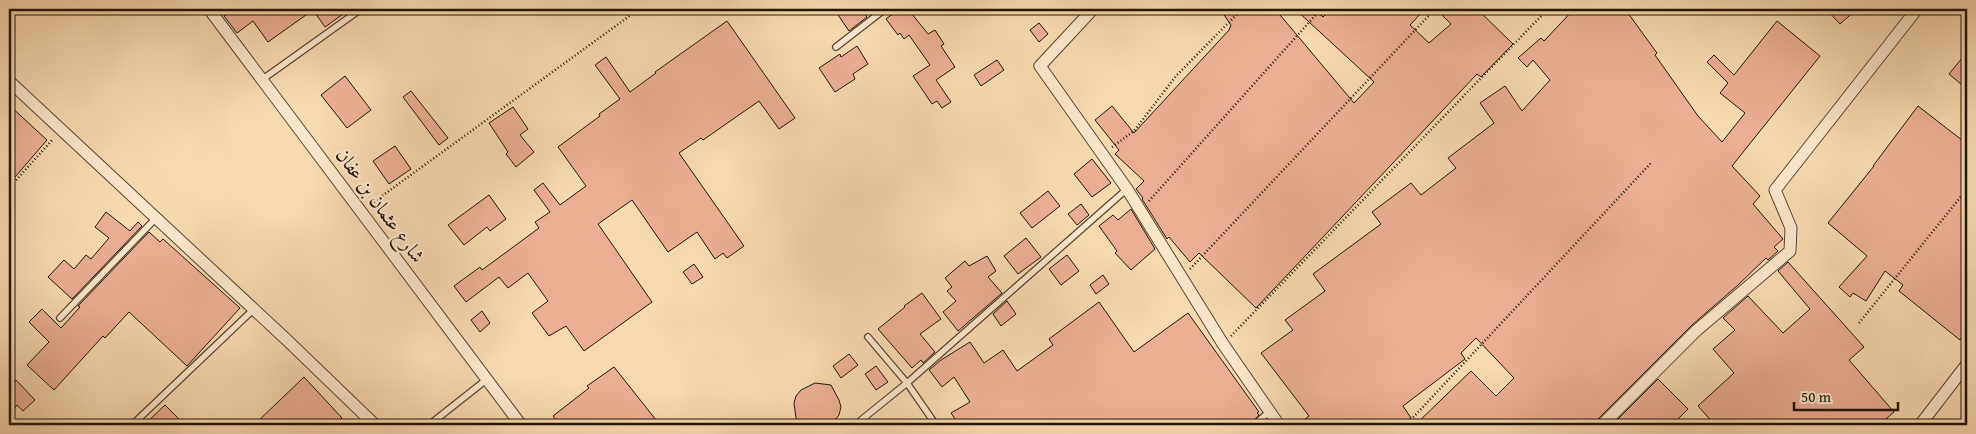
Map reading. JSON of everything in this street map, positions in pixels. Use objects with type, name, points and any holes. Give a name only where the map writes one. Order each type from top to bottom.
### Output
[{"type":"street","name":"شارع عثمان بن عفان","points":[[209,9],[521,425]]},
{"type":"street","points":[[1093,9],[1040,66],[1127,189],[1223,344],[1279,425]]},
{"type":"street","points":[[1602,425],[1697,330],[1790,251],[1791,228],[1775,190],[1917,9]]},
{"type":"street","points":[[9,81],[376,425]]},
{"type":"street","points":[[1920,425],[1967,364]]},
{"type":"lane","points":[[263,79],[361,9]]},
{"type":"lane","points":[[836,47],[886,9]]},
{"type":"lane","points":[[855,425],[907,383],[1127,189]]},
{"type":"lane","points":[[60,318],[156,218]]},
{"type":"lane","points":[[132,425],[254,309]]},
{"type":"lane","points":[[868,337],[907,383],[936,425]]},
{"type":"lane","points":[[429,425],[486,380]]},
{"type":"lane","points":[[1254,425],[1270,412]]},
{"type":"path","points":[[362,211],[639,9]]},
{"type":"path","points":[[1103,154],[1134,131],[1176,76],[1242,9]]},
{"type":"path","points":[[1140,211],[1321,9]]},
{"type":"path","points":[[1182,277],[1435,9]]},
{"type":"path","points":[[1223,344],[1548,9]]},
{"type":"path","points":[[9,188],[61,131]]},
{"type":"path","points":[[1406,425],[1651,164]]},
{"type":"path","points":[[1859,323],[1967,189]]},
{"type":"building","points":[[234,9],[350,9],[325,27],[313,10],[268,42],[253,21],[237,33],[224,16]]},
{"type":"building","points":[[834,9],[861,9],[867,17],[849,31]]},
{"type":"building","points":[[899,9],[908,9],[928,34],[935,30],[944,44],[941,46],[955,67],[936,80],[951,102],[942,108],[937,101],[932,104],[913,76],[930,65],[909,35],[904,39],[900,33],[898,35],[886,19]]},
{"type":"building","points":[[1220,9],[1275,9],[1354,103],[1374,82],[1295,9],[1314,9],[1323,17],[1331,9],[1425,9],[1410,25],[1429,43],[1451,24],[1436,9],[1477,9],[1513,44],[1481,77],[1477,74],[1256,308],[1199,253],[1190,262],[1169,237],[1167,239],[1136,189],[1144,181],[1115,154],[1119,150],[1095,120],[1112,106],[1134,133],[1229,30],[1231,25]]},
{"type":"building","points":[[1574,9],[1625,9],[1657,53],[1655,55],[1698,116],[1722,142],[1745,113],[1720,93],[1728,83],[1707,62],[1714,55],[1734,75],[1777,21],[1820,56],[1732,166],[1760,196],[1753,204],[1783,239],[1774,247],[1778,251],[1768,260],[1766,258],[1692,325],[1597,420],[1595,425],[1415,425],[1471,371],[1496,396],[1514,378],[1476,338],[1461,353],[1465,359],[1403,406],[1411,418],[1402,425],[1297,425],[1309,416],[1261,353],[1293,330],[1285,320],[1325,291],[1313,274],[1381,224],[1372,212],[1411,183],[1421,195],[1456,168],[1448,158],[1494,123],[1480,103],[1505,86],[1522,111],[1550,80],[1533,60],[1527,67],[1518,58],[1541,38],[1544,41]]},
{"type":"building","points":[[1826,9],[1857,9],[1840,24]]},
{"type":"building","points":[[727,21],[795,118],[779,129],[759,101],[703,140],[701,138],[679,153],[744,246],[727,258],[723,253],[715,259],[697,232],[668,252],[632,200],[598,224],[652,302],[584,351],[566,326],[549,336],[532,313],[548,301],[528,273],[508,288],[499,277],[466,302],[454,286],[480,267],[482,270],[539,228],[535,222],[550,212],[534,190],[543,183],[560,205],[586,186],[558,147],[620,99],[595,65],[606,57],[630,92]]},
{"type":"building","points":[[1039,23],[1048,34],[1039,42],[1030,30]]},
{"type":"building","points":[[857,46],[868,64],[853,74],[855,79],[835,92],[819,68],[840,54],[841,57]]},
{"type":"building","points":[[1967,52],[1967,89],[1949,74]]},
{"type":"building","points":[[997,60],[1004,70],[981,86],[974,75]]},
{"type":"building","points":[[345,76],[371,110],[347,128],[321,95]]},
{"type":"building","points":[[411,91],[448,138],[439,145],[403,97]]},
{"type":"building","points":[[9,105],[47,140],[9,184]]},
{"type":"building","points":[[1918,106],[1967,144],[1967,331],[1960,340],[1899,291],[1903,285],[1885,271],[1866,301],[1853,293],[1850,297],[1839,287],[1867,256],[1828,223],[1874,166]]},
{"type":"building","points":[[513,107],[528,129],[520,135],[534,152],[516,167],[506,154],[508,152],[489,123]]},
{"type":"building","points":[[395,146],[411,169],[389,184],[373,161]]},
{"type":"building","points":[[1092,159],[1111,183],[1092,197],[1074,174]]},
{"type":"building","points":[[1048,191],[1060,206],[1032,228],[1020,213]]},
{"type":"building","points":[[489,195],[506,219],[490,231],[487,227],[464,245],[448,225]]},
{"type":"building","points":[[1081,204],[1089,215],[1077,225],[1068,214]]},
{"type":"building","points":[[1131,209],[1155,249],[1131,270],[1115,253],[1117,251],[1099,226],[1113,215],[1118,220]]},
{"type":"building","points":[[106,212],[130,231],[138,222],[142,226],[72,299],[48,277],[64,260],[74,269],[86,255],[91,259],[109,238],[95,227]]},
{"type":"building","points":[[149,232],[160,242],[163,239],[240,308],[187,366],[129,312],[105,338],[103,336],[54,390],[27,365],[49,342],[29,322],[42,309],[61,328],[80,307],[78,306]]},
{"type":"building","points":[[1026,238],[1041,257],[1018,274],[1004,256]]},
{"type":"building","points":[[1067,255],[1079,271],[1061,285],[1049,269]]},
{"type":"building","points":[[987,256],[996,271],[988,277],[1002,293],[958,331],[943,312],[956,301],[947,291],[952,287],[945,278],[965,261],[969,266]]},
{"type":"building","points":[[1788,262],[1864,347],[1849,360],[1894,412],[1879,425],[1715,425],[1698,406],[1734,373],[1713,349],[1735,330],[1723,318],[1748,296],[1783,333],[1810,309],[1778,271]]},
{"type":"building","points":[[694,264],[703,277],[692,284],[683,272]]},
{"type":"building","points":[[1103,275],[1109,284],[1096,294],[1090,285]]},
{"type":"building","points":[[922,293],[941,319],[920,334],[935,352],[923,363],[921,360],[912,368],[878,329]]},
{"type":"building","points":[[1007,301],[1016,314],[1001,326],[993,314]]},
{"type":"building","points":[[1099,302],[1134,352],[1188,313],[1259,412],[1257,413],[1259,415],[1249,425],[959,425],[951,413],[970,402],[954,377],[942,387],[929,370],[970,342],[984,363],[1003,350],[1017,371],[1053,345],[1049,339]]},
{"type":"building","points":[[482,311],[490,323],[480,332],[471,320]]},
{"type":"building","points":[[849,354],[858,365],[841,378],[833,366]]},
{"type":"building","points":[[876,366],[888,382],[876,390],[865,374]]},
{"type":"building","points":[[614,367],[660,425],[560,425],[553,416],[589,388],[587,386]]},
{"type":"building","points":[[304,377],[342,418],[334,425],[254,425]]},
{"type":"building","points":[[1658,379],[1688,409],[1672,425],[1612,425]]},
{"type":"building","points":[[16,380],[35,400],[23,411],[17,405],[9,416],[9,388]]},
{"type":"building","points":[[815,383],[831,385],[839,400],[841,407],[839,415],[831,425],[802,425],[796,418],[794,403],[796,396],[801,390]]},
{"type":"building","points":[[165,405],[185,425],[144,425]]}]
